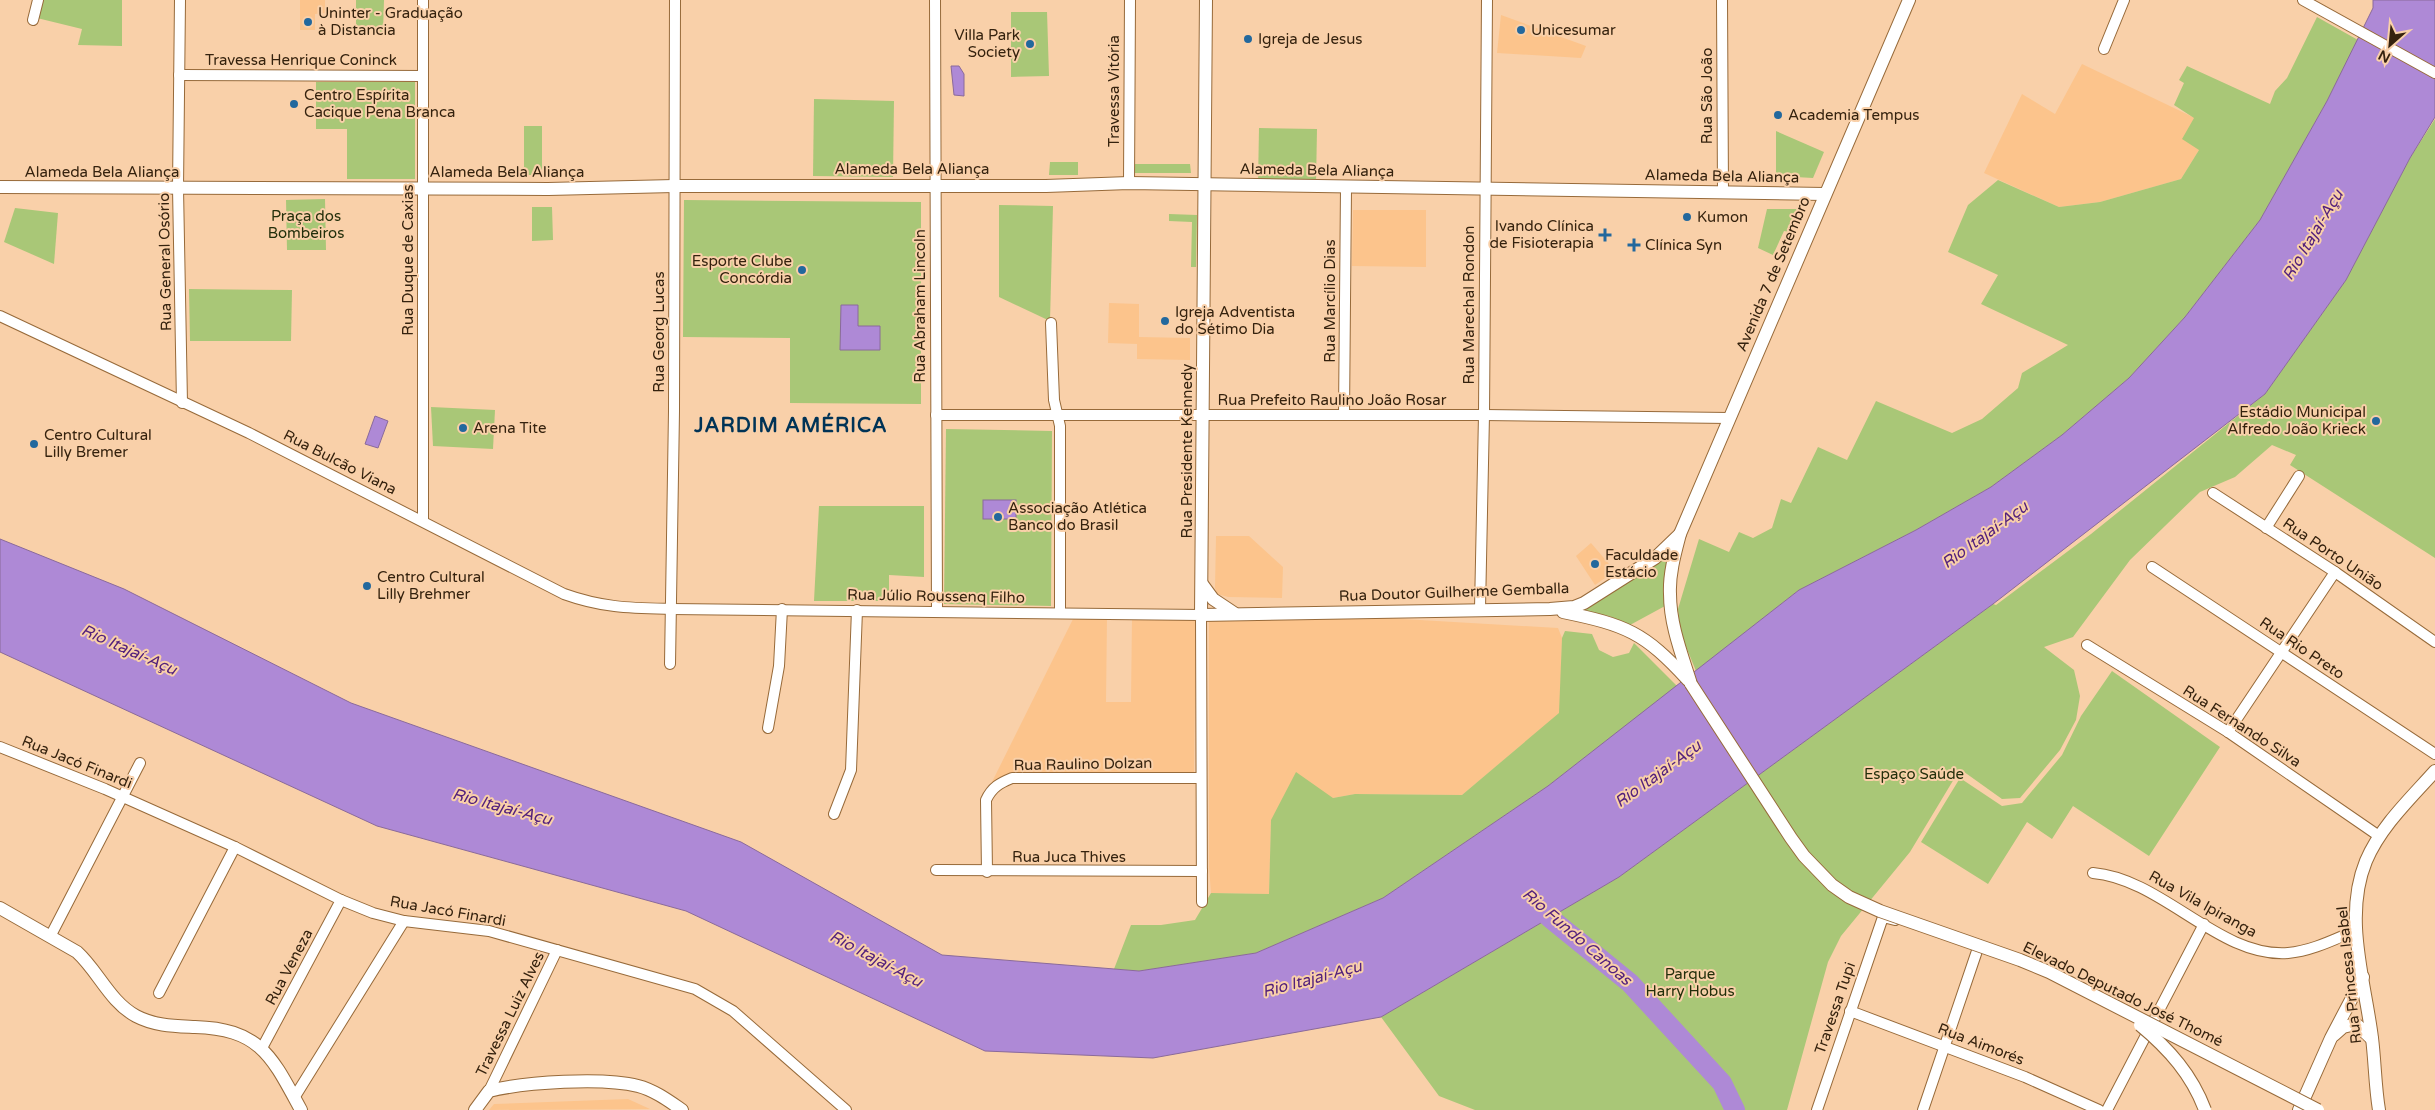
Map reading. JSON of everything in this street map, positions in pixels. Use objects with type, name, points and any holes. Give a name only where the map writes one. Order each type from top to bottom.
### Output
[{"type":"street","points":[[33,20],[38,0]]},
{"type":"street","name":"Rua General Osório","points":[[180,0],[178,188],[182,403]]},
{"type":"street","name":"Rua Duque de Caxias","points":[[422,520],[423,0]]},
{"type":"street","name":"Rua Georg Lucas","points":[[670,664],[672,609],[675,0]]},
{"type":"street","name":"Rua Abraham Lincoln","points":[[935,0],[934,185],[937,611]]},
{"type":"street","name":"Travessa Vitória","points":[[1129,183],[1130,0]]},
{"type":"street","name":"Rua Presidente Kennedy","points":[[1202,902],[1201,615],[1206,0]]},
{"type":"street","name":"Rua Marechal Rondon","points":[[1480,609],[1484,415],[1487,0]]},
{"type":"street","name":"Rua São João","points":[[1722,0],[1723,192]]},
{"type":"street","name":"Avenida 7 de Setembro","points":[[1680,534],[1824,194],[1909,0]]},
{"type":"street","points":[[2104,50],[2124,0]]},
{"type":"street","points":[[2303,0],[2435,73]]},
{"type":"street","name":"Travessa Henrique Coninck","points":[[179,75],[423,76]]},
{"type":"street","name":"Alameda Bela Aliança","points":[[0,187],[1046,186],[1129,183],[1346,188],[1824,194]]},
{"type":"street","name":"Rua Marcílio Dias","points":[[1344,415],[1346,188]]},
{"type":"street","name":"Rua Bulcão Viana","points":[[0,316],[249,433],[564,594],[590,603],[621,608],[672,609]]},
{"type":"street","points":[[1051,323],[1054,400],[1060,426],[1060,613]]},
{"type":"street","name":"Rua Prefeito Raulino João Rosar","points":[[936,415],[1484,415],[1729,418]]},
{"type":"street","points":[[2266,528],[2298,476]]},
{"type":"street","name":"Rua Porto União","points":[[2213,493],[2335,572],[2435,642]]},
{"type":"street","name":"Rua Doutor Guilherme Gemballa","points":[[1201,615],[1574,607],[1655,558],[1680,534]]},
{"type":"street","name":"Elevado Deputado José Thomé","points":[[1680,534],[1672,568],[1671,613],[1691,684]]},
{"type":"street","name":"Rua Rio Preto","points":[[2152,568],[2435,754]]},
{"type":"street","points":[[2228,732],[2335,572]]},
{"type":"street","points":[[1202,584],[1213,599],[1237,614]]},
{"type":"street","name":"Rua Júlio Roussenq Filho","points":[[672,609],[1201,615]]},
{"type":"street","points":[[768,728],[779,666],[782,609]]},
{"type":"street","name":"Elevado Deputado José Thomé","points":[[1550,609],[1588,616],[1626,628],[1661,651],[1691,684],[1804,856],[1832,885],[1849,897],[1880,911],[2035,966],[2318,1110]]},
{"type":"street","points":[[834,814],[851,770],[857,610]]},
{"type":"street","name":"Rua Fernando Silva","points":[[2087,645],[2228,732],[2380,836]]},
{"type":"street","name":"Rua Jacó Finardi","points":[[0,747],[123,797],[235,847],[341,900],[374,913],[404,921],[471,927],[676,983],[714,999],[754,1029],[846,1110]]},
{"type":"street","points":[[51,935],[140,763]]},
{"type":"street","name":"Rua Princesa Isabel","points":[[2379,1110],[2372,1039],[2357,930],[2356,904],[2360,879],[2380,836],[2435,771]]},
{"type":"street","name":"Rua Raulino Dolzan","points":[[987,872],[986,800],[990,791],[998,784],[1012,778],[1201,778]]},
{"type":"street","points":[[159,993],[235,847]]},
{"type":"street","name":"Rua Juca Thives","points":[[936,870],[987,872],[1202,871]]},
{"type":"street","name":"Rua Vila Ipiranga","points":[[2093,873],[2112,875],[2124,879],[2204,924],[2260,952],[2302,951],[2357,930]]},
{"type":"street","name":"Rua Veneza","points":[[262,1048],[341,900]]},
{"type":"street","points":[[0,908],[51,935],[87,961],[114,997],[135,1015],[169,1026],[216,1028],[243,1036],[262,1048],[301,1110]]},
{"type":"street","name":"Travessa Tupi","points":[[1817,1110],[1883,917],[1979,945]]},
{"type":"street","points":[[294,1098],[404,921]]},
{"type":"street","points":[[2107,1110],[2204,924]]},
{"type":"street","points":[[1923,1110],[1979,945],[2045,970],[2153,1024],[2301,1105],[2331,1038],[2363,977]]},
{"type":"street","name":"Travessa Luiz Alves","points":[[489,1091],[557,950]]},
{"type":"street","name":"Rua Aimorés","points":[[1850,1011],[2025,1077],[2099,1110]]},
{"type":"street","points":[[2123,1011],[2160,1042],[2177,1061],[2200,1096],[2205,1110]]},
{"type":"street","points":[[2331,1038],[2343,1027],[2356,1024],[2372,1039]]},
{"type":"street","points":[[476,1110],[489,1091],[522,1084],[624,1083],[651,1091],[682,1110]]},
{"type":"shaded area","name":"Uninter - Graduação à Distancia","points":[[300,0],[325,0],[325,13],[315,14],[315,30],[300,30]]},
{"type":"shaded area","name":"Unicesumar","points":[[1501,15],[1586,46],[1581,58],[1497,53]]},
{"type":"shaded area","points":[[2082,64],[2195,118],[2199,150],[2181,179],[2100,202],[2059,207],[1984,173],[2022,94],[2055,114]]},
{"type":"shaded area","points":[[1353,210],[1426,210],[1426,267],[1352,266]]},
{"type":"shaded area","points":[[1109,303],[1139,304],[1139,337],[1190,338],[1190,360],[1137,359],[1137,344],[1108,343]]},
{"type":"shaded area","points":[[1216,536],[1249,536],[1283,567],[1282,598],[1228,597],[1217,594],[1215,588]]},
{"type":"shaded area","name":"Faculdade Estácio","points":[[1591,543],[1615,571],[1595,585],[1576,556]]},
{"type":"shaded area","points":[[1074,617],[1107,617],[1106,702],[1131,702],[1132,617],[1196,618],[1194,772],[1026,772],[992,782]]},
{"type":"shaded area","points":[[1369,617],[1558,628],[1562,638],[1560,713],[1462,795],[1355,794],[1333,798],[1271,820],[1269,894],[1211,893],[1209,867],[1209,618]]},
{"type":"shaded area","points":[[628,1099],[650,1109],[489,1110],[494,1104]]},
{"type":"green space","points":[[42,0],[122,0],[122,46],[78,45],[82,29],[37,18]]},
{"type":"green space","points":[[356,0],[384,0],[383,32],[356,31]]},
{"type":"green space","name":"Villa Park Society","points":[[1011,12],[1047,12],[1049,76],[1011,77]]},
{"type":"green space","points":[[2317,17],[2358,40],[2327,101],[2260,220],[2185,317],[2129,378],[2062,435],[1991,487],[1916,530],[1799,590],[1696,671],[1680,632],[1678,609],[1699,539],[1729,552],[1739,532],[1753,538],[1772,528],[1781,499],[1791,503],[1818,447],[1847,460],[1876,401],[1952,433],[1982,419],[2018,388],[2022,373],[2068,345],[1981,304],[1998,275],[1948,252],[1968,205],[1998,180],[2059,207],[2100,202],[2181,179],[2199,150],[2182,139],[2194,118],[2174,105],[2184,83],[2179,80],[2187,66],[2270,104],[2275,91],[2287,78]]},
{"type":"green space","points":[[316,82],[415,82],[415,179],[347,179],[347,129],[316,129]]},
{"type":"green space","points":[[814,99],[894,101],[893,177],[813,176]]},
{"type":"green space","name":"Parque Harry Hobus","points":[[2435,119],[2435,558],[2290,465],[2296,455],[2272,445],[2235,477],[2200,492],[2130,560],[2073,637],[2044,647],[2074,670],[2080,696],[2076,720],[2060,750],[2020,798],[2002,799],[1960,769],[1910,852],[1841,936],[1828,962],[1787,1110],[1475,1110],[1439,1096],[1381,1017],[1619,877],[1993,604],[1996,605],[2091,534],[2265,394],[2346,280],[2410,158]]},
{"type":"green space","points":[[524,126],[542,126],[542,175],[524,175]]},
{"type":"green space","points":[[1259,128],[1317,129],[1316,184],[1258,183]]},
{"type":"green space","points":[[1776,131],[1824,152],[1813,178],[1776,176]]},
{"type":"green space","points":[[1050,162],[1078,162],[1078,175],[1049,175]]},
{"type":"green space","points":[[1134,164],[1190,164],[1191,173],[1134,173]]},
{"type":"green space","name":"Praça dos Bombeiros","points":[[325,199],[326,250],[287,250],[286,200]]},
{"type":"green space","name":"Esporte Clube Concórdia","points":[[684,200],[921,202],[921,404],[790,403],[790,338],[683,337]]},
{"type":"green space","points":[[999,205],[1053,206],[1050,321],[999,297]]},
{"type":"green space","points":[[532,207],[552,207],[553,240],[532,241]]},
{"type":"green space","points":[[15,208],[58,213],[54,264],[4,242]]},
{"type":"green space","points":[[1767,209],[1796,209],[1798,212],[1790,232],[1784,231],[1773,255],[1758,248]]},
{"type":"green space","points":[[1169,214],[1197,215],[1196,267],[1191,267],[1192,222],[1169,221]]},
{"type":"green space","points":[[189,289],[292,290],[291,341],[190,341]]},
{"type":"green space","name":"Arena Tite","points":[[431,407],[495,410],[493,449],[433,446]]},
{"type":"green space","name":"Associação Atlética Banco do Brasil","points":[[946,429],[1052,431],[1051,606],[944,604]]},
{"type":"green space","points":[[819,506],[924,506],[924,577],[889,575],[889,601],[814,601]]},
{"type":"green space","points":[[1668,554],[1665,606],[1630,625],[1609,616],[1570,611]]},
{"type":"green space","points":[[1565,631],[1592,634],[1599,650],[1613,657],[1629,653],[1634,643],[1677,686],[1548,786],[1383,898],[1256,953],[1139,971],[1114,969],[1131,925],[1161,925],[1195,920],[1211,893],[1269,894],[1271,820],[1296,772],[1333,798],[1355,794],[1462,795],[1559,713],[1562,638]]},
{"type":"green space","points":[[2112,671],[2220,747],[2149,856],[2073,806],[2052,839],[2027,822],[1988,884],[1921,842],[1960,778],[2002,806],[2022,803],[2062,755],[2081,716]]},
{"type":"water","name":"Rio Itajaí-Açu","points":[[2373,0],[2435,0],[2435,117],[2410,158],[2346,280],[2265,394],[1993,604],[1619,877],[1381,1017],[1153,1058],[985,1051],[686,911],[377,826],[0,652],[0,539],[124,589],[351,703],[741,842],[942,955],[1139,971],[1256,953],[1383,898],[1548,786],[1799,590],[1916,530],[1991,487],[2062,435],[2129,378],[2185,317],[2260,220],[2327,101],[2373,8]]},
{"type":"water","points":[[951,66],[959,66],[964,74],[964,96],[954,95]]},
{"type":"water","points":[[841,305],[858,305],[858,326],[880,326],[880,350],[840,350]]},
{"type":"water","points":[[375,416],[388,421],[378,448],[365,444]]},
{"type":"water","points":[[983,500],[1016,500],[1016,519],[983,519]]},
{"type":"waterway","name":"Rio Fundo Canoas","points":[[1530,898],[1550,918],[1630,983],[1722,1083],[1735,1110]]},
{"type":"place","name":"Uninter - Graduação à Distancia","points":[[308,22]]},
{"type":"place","name":"Unicesumar","points":[[1521,30]]},
{"type":"place","name":"Igreja de Jesus","points":[[1248,39]]},
{"type":"place","name":"Villa Park Society","points":[[1030,44]]},
{"type":"place","name":"Centro Espírita Cacique Pena Branca","points":[[294,104]]},
{"type":"place","name":"Academia Tempus","points":[[1778,115]]},
{"type":"place","name":"Kumon","points":[[1687,217]]},
{"type":"place","name":"Ivando Clínica de Fisioterapia","points":[[1605,235]]},
{"type":"place","name":"Clínica Syn","points":[[1634,245]]},
{"type":"place","name":"Esporte Clube Concórdia","points":[[802,270]]},
{"type":"place","name":"Igreja Adventista do Sétimo Dia","points":[[1165,321]]},
{"type":"place","name":"Estádio Municipal Alfredo João Krieck","points":[[2376,421]]},
{"type":"place","name":"Arena Tite","points":[[463,428]]},
{"type":"place","name":"Centro Cultural Lilly Bremer","points":[[34,444]]},
{"type":"place","name":"Associação Atlética Banco do Brasil","points":[[998,517]]},
{"type":"place","name":"Faculdade Estácio","points":[[1595,564]]},
{"type":"place","name":"Centro Cultural Lilly Brehmer","points":[[367,586]]},
{"type":"district","name":"JARDIM AMÉRICA","points":[[791,426]]},
{"type":"park label","name":"Espaço Saúde","points":[[1914,774]]}]
